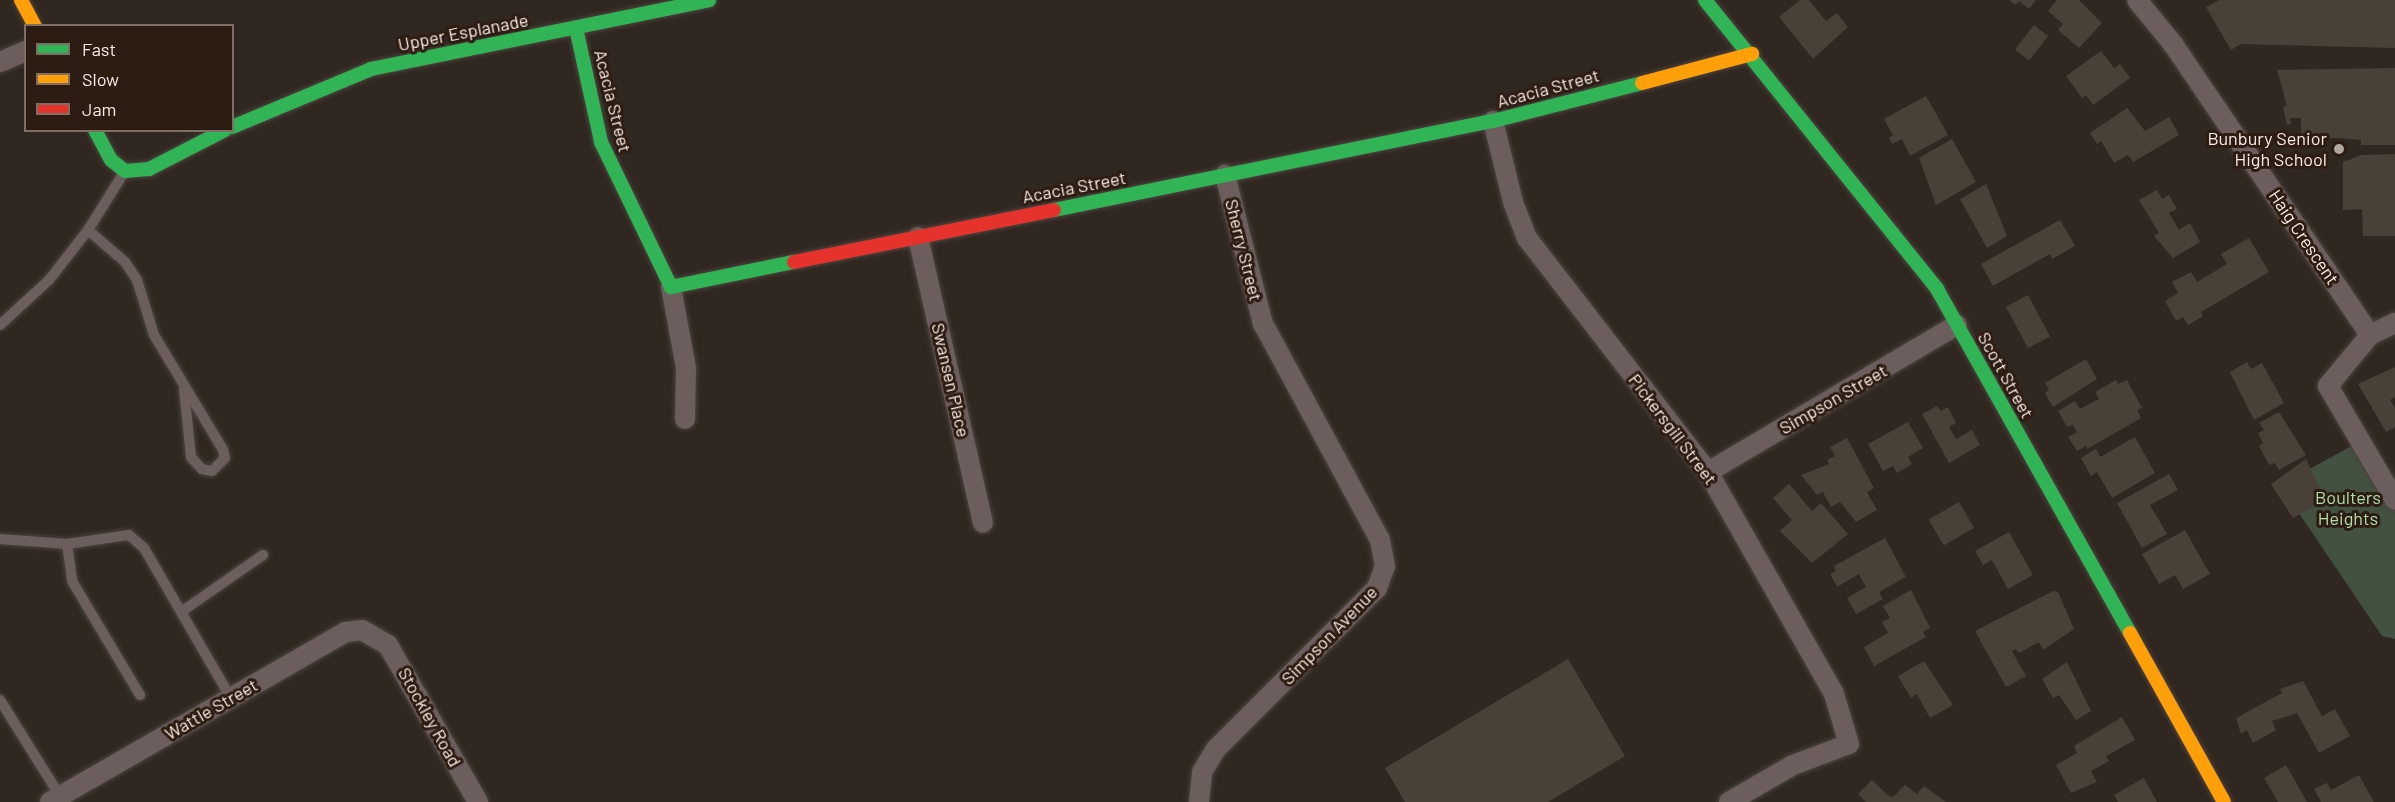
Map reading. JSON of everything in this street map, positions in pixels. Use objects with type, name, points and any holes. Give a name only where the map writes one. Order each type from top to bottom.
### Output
[{"type":"street","points":[[21,0],[34,24]]},
{"type":"street","name":"Upper Esplanade","points":[[234,126],[371,69],[709,0]]},
{"type":"street","name":"Scott Street","points":[[1705,0],[1752,54],[1937,289],[2224,802]]},
{"type":"street","name":"Haig Crescent","points":[[2137,0],[2173,44],[2370,335]]},
{"type":"street","name":"Acacia Street","points":[[576,28],[601,142],[671,287],[1493,121],[1752,54]]},
{"type":"street","points":[[0,62],[24,52]]},
{"type":"street","name":"Pickersgill Street","points":[[1493,121],[1513,202],[1527,238],[1708,472],[1834,693],[1849,744],[1793,765],[1728,802]]},
{"type":"street","points":[[96,132],[111,160],[125,171],[149,169],[221,132]]},
{"type":"street","name":"Sherry Street","points":[[1225,175],[1263,324]]},
{"type":"street","name":"Swansen Place","points":[[918,237],[983,523]]},
{"type":"street","points":[[671,287],[686,368],[685,419]]},
{"type":"street","points":[[2395,323],[2370,335],[2328,386],[2395,500]]},
{"type":"street","name":"Simpson Avenue","points":[[1199,802],[1202,772],[1216,749],[1377,588],[1384,566],[1380,540],[1263,324]]},
{"type":"street","name":"Simpson Street","points":[[1708,472],[1957,325]]},
{"type":"street","name":"Wattle Street","points":[[55,799],[346,632],[362,630],[376,636]]},
{"type":"street","name":"Stockley Road","points":[[376,636],[388,645],[478,802]]},
{"type":"lane","points":[[0,325],[49,280],[88,230],[125,171]]},
{"type":"lane","points":[[88,230],[125,262],[136,280],[154,335],[184,389],[195,400],[223,450],[225,458],[212,471],[202,468],[191,457],[184,389]]},
{"type":"lane","points":[[0,539],[67,544],[129,535],[144,548],[231,698]]},
{"type":"lane","points":[[67,544],[72,581],[140,695]]},
{"type":"lane","points":[[181,612],[263,555]]},
{"type":"lane","points":[[0,700],[55,799]]},
{"type":"green space","name":"Boulters Heights","points":[[2359,442],[2395,500],[2395,639],[2382,636],[2280,485]]},
{"type":"building","points":[[1800,0],[1809,0],[1826,21],[1837,13],[1848,27],[1813,59],[1779,17]]},
{"type":"building","points":[[2009,0],[2036,0],[2029,9],[2019,1],[2016,5]]},
{"type":"building","points":[[2057,0],[2079,0],[2102,23],[2079,48],[2058,30],[2063,24],[2048,11]]},
{"type":"building","points":[[2219,0],[2395,0],[2395,48],[2241,44],[2231,50],[2206,7]]},
{"type":"building","points":[[2034,25],[2048,36],[2029,61],[2015,49]]},
{"type":"building","points":[[2101,51],[2114,68],[2120,64],[2130,78],[2093,105],[2086,95],[2082,98],[2066,76]]},
{"type":"building","points":[[2395,68],[2395,145],[2361,145],[2361,140],[2338,138],[2301,139],[2301,118],[2290,118],[2291,124],[2287,125],[2283,107],[2287,106],[2277,70]]},
{"type":"building","points":[[1926,96],[1948,135],[1910,156],[1902,139],[1892,144],[1889,138],[1893,135],[1884,119]]},
{"type":"building","points":[[2127,108],[2145,131],[2169,117],[2179,135],[2133,162],[2128,155],[2114,163],[2101,141],[2097,144],[2090,133]]},
{"type":"building","points":[[1952,139],[1976,182],[1936,205],[1919,158]]},
{"type":"building","points":[[2395,154],[2395,236],[2363,236],[2362,209],[2343,210],[2343,162],[2361,155]]},
{"type":"building","points":[[1986,184],[2007,236],[1987,248],[1960,199]]},
{"type":"building","points":[[2157,190],[2162,199],[2169,195],[2177,209],[2169,213],[2179,230],[2190,223],[2200,242],[2173,258],[2154,236],[2159,233],[2139,200]]},
{"type":"building","points":[[2060,220],[2075,246],[2052,259],[2050,254],[1993,286],[1981,264]]},
{"type":"building","points":[[2249,238],[2269,272],[2201,312],[2203,316],[2188,325],[2183,317],[2176,321],[2165,301],[2178,293],[2172,282],[2191,272],[2197,282],[2227,264],[2221,254]]},
{"type":"building","points":[[2028,295],[2050,336],[2028,348],[2006,307]]},
{"type":"building","points":[[2086,359],[2097,379],[2053,407],[2045,393],[2049,390],[2045,383]]},
{"type":"building","points":[[2247,362],[2251,369],[2262,363],[2284,403],[2254,420],[2230,372]]},
{"type":"building","points":[[2395,367],[2395,397],[2390,400],[2395,408],[2395,427],[2386,432],[2358,384]]},
{"type":"building","points":[[2116,380],[2118,384],[2127,380],[2142,408],[2137,410],[2141,418],[2087,449],[2086,446],[2077,451],[2068,437],[2077,432],[2073,425],[2067,427],[2058,411],[2075,401],[2080,409],[2099,399],[2095,392]]},
{"type":"building","points":[[1937,406],[1941,411],[1948,407],[1956,423],[1949,427],[1956,439],[1972,430],[1980,445],[1949,463],[1922,414]]},
{"type":"building","points":[[2279,412],[2306,455],[2279,470],[2275,463],[2269,465],[2259,446],[2263,443],[2258,433],[2264,430],[2259,423]]},
{"type":"building","points":[[1908,422],[1923,448],[1908,457],[1912,464],[1897,473],[1893,466],[1883,471],[1868,444]]},
{"type":"building","points":[[2135,437],[2155,473],[2112,498],[2097,472],[2091,476],[2081,458],[2096,449],[2100,457]]},
{"type":"building","points":[[1847,438],[1874,488],[1867,492],[1877,510],[1856,522],[1840,502],[1831,507],[1823,492],[1817,495],[1801,475],[1829,464],[1827,460],[1835,456],[1830,447]]},
{"type":"building","points":[[2306,459],[2325,501],[2293,518],[2271,484]]},
{"type":"building","points":[[2169,474],[2178,490],[2150,505],[2167,534],[2142,548],[2117,503]]},
{"type":"building","points":[[1789,484],[1812,511],[1821,503],[1848,534],[1812,563],[1780,531],[1792,520],[1773,498]]},
{"type":"building","points":[[1959,502],[1974,528],[1944,545],[1929,520]]},
{"type":"building","points":[[2185,530],[2210,574],[2183,589],[2175,575],[2159,584],[2142,554]]},
{"type":"building","points":[[2009,532],[2033,575],[2008,589],[1992,560],[1983,565],[1975,551]]},
{"type":"building","points":[[1885,538],[1906,577],[1879,592],[1883,599],[1856,614],[1847,598],[1866,587],[1859,574],[1837,587],[1830,574],[1836,571],[1834,566]]},
{"type":"building","points":[[1911,590],[1930,628],[1923,632],[1926,637],[1874,666],[1864,647],[1888,633],[1882,622],[1890,618],[1883,606]]},
{"type":"building","points":[[2053,591],[2058,592],[2074,629],[2043,650],[2039,642],[2019,653],[2016,649],[2012,651],[2026,676],[2006,687],[1975,631]]},
{"type":"building","points":[[1568,659],[1625,756],[1548,802],[1405,802],[1385,768]]},
{"type":"building","points":[[1924,661],[1953,705],[1930,718],[1917,694],[1911,698],[1898,676]]},
{"type":"building","points":[[2067,662],[2091,711],[2076,720],[2059,695],[2053,698],[2042,679]]},
{"type":"building","points":[[2303,681],[2322,716],[2335,709],[2350,736],[2319,753],[2297,713],[2272,721],[2276,730],[2253,743],[2247,730],[2241,734],[2236,718],[2282,693],[2280,689]]},
{"type":"building","points":[[2122,717],[2135,740],[2106,756],[2109,761],[2091,771],[2097,782],[2071,793],[2056,765],[2077,753],[2074,746]]},
{"type":"building","points":[[2286,765],[2307,802],[2278,802],[2264,778]]},
{"type":"building","points":[[2359,775],[2374,802],[2321,802],[2314,789],[2327,783],[2331,790]]},
{"type":"building","points":[[2144,778],[2157,802],[2118,802],[2114,795]]},
{"type":"building","points":[[1872,780],[1889,796],[1893,797],[1905,785],[1917,794],[1924,786],[1946,802],[1866,802],[1858,794]]},
{"type":"traffic: fast","points":[[234,126],[371,69],[709,0]]},
{"type":"traffic: fast","points":[[1705,0],[1937,289],[2130,633]]},
{"type":"traffic: fast","points":[[576,28],[601,142],[671,287],[794,262]]},
{"type":"traffic: fast","points":[[1054,210],[1493,121],[1642,83]]},
{"type":"traffic: fast","points":[[96,132],[111,160],[125,171],[149,169],[221,132]]},
{"type":"traffic: slow","points":[[21,0],[34,24]]},
{"type":"traffic: slow","points":[[1642,83],[1752,54]]},
{"type":"traffic: slow","points":[[2130,633],[2224,802]]},
{"type":"traffic: jam","points":[[794,262],[1054,210]]},
{"type":"place","name":"Bunbury Senior High School","points":[[2339,149]]}]
